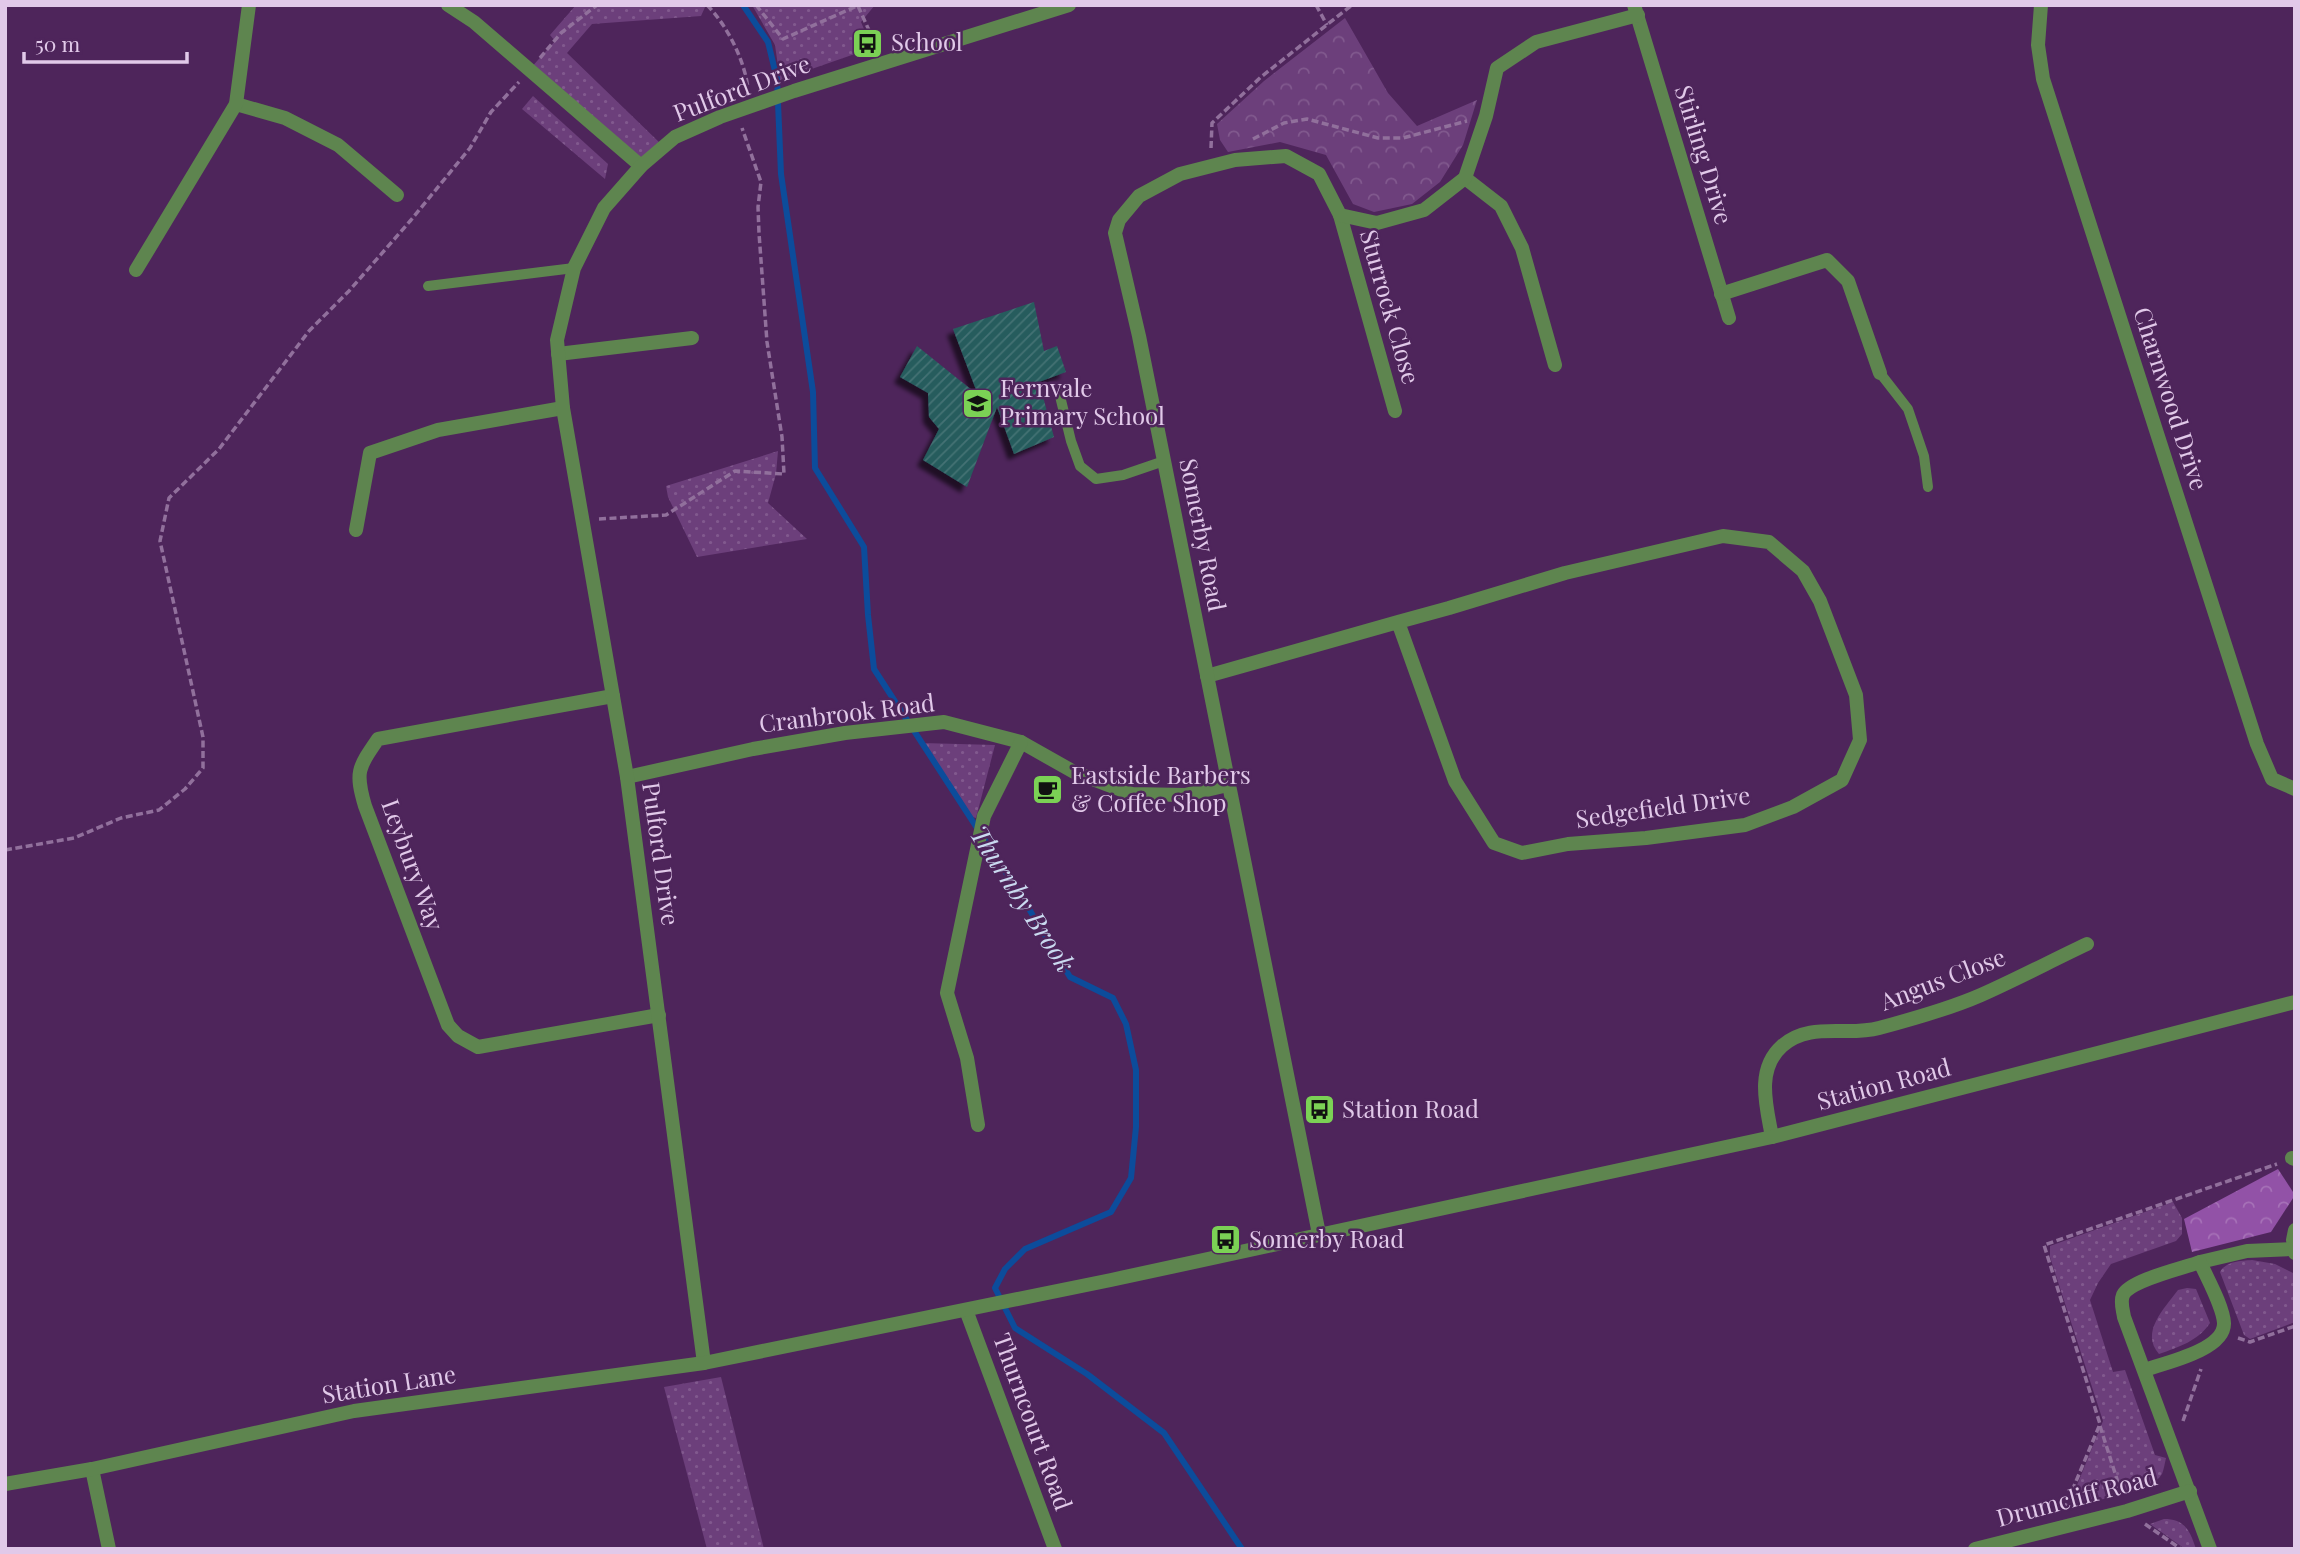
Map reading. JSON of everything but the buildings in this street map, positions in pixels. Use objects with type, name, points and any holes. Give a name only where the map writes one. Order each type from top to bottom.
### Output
[{"type":"street","points":[[136,270],[236,104],[247,37],[249,5]]},
{"type":"street","points":[[448,5],[474,22],[641,166]]},
{"type":"street","name":"Pulford Drive","points":[[704,1363],[627,777],[563,408],[557,340],[574,268],[604,208],[641,166],[675,137],[745,107],[1069,5]]},
{"type":"street","name":"Charnwood Drive","points":[[2041,5],[2038,45],[2043,79],[2253,731],[2272,779],[2295,789]]},
{"type":"street","points":[[1340,215],[1377,223],[1424,210],[1465,178],[1486,116],[1497,68],[1536,42],[1636,10]]},
{"type":"street","name":"Stirling Drive","points":[[1636,10],[1728,318]]},
{"type":"street","points":[[236,104],[285,118],[338,145],[397,195]]},
{"type":"street","name":"Somerby Road","points":[[1319,1234],[1164,461],[1115,233],[1119,220],[1139,196],[1180,174],[1235,160],[1286,156],[1319,174],[1340,215]]},
{"type":"street","points":[[1465,178],[1501,206],[1522,248],[1555,365]]},
{"type":"street","name":"Sturrock Close","points":[[1340,215],[1395,411]]},
{"type":"street","points":[[1721,294],[1827,260],[1848,281],[1880,373]]},
{"type":"street","points":[[558,354],[692,338]]},
{"type":"street","points":[[356,530],[370,453],[438,430],[563,408]]},
{"type":"street","name":"Sedgefield Drive","points":[[1207,676],[1565,573],[1724,536],[1769,542],[1803,570],[1820,601],[1856,695],[1860,740],[1842,780],[1793,807],[1745,825],[1646,838],[1569,844],[1522,853],[1494,843],[1455,781],[1398,622]]},
{"type":"street","name":"Leybury Way","points":[[613,696],[378,739],[362,763],[358,780],[365,806],[448,1025],[458,1035],[478,1047],[659,1015]]},
{"type":"street","name":"Cranbrook Road","points":[[627,777],[753,749],[845,733],[944,722],[1021,742],[1074,772],[1132,794],[1185,795],[1228,785]]},
{"type":"street","points":[[978,1125],[967,1058],[947,993],[984,816],[1021,742]]},
{"type":"street","name":"Angus Close","points":[[1772,1137],[1765,1096],[1765,1077],[1772,1059],[1782,1046],[1815,1031],[1875,1029],[1935,1011],[1979,996],[2087,944]]},
{"type":"street","name":"Station Road","points":[[782,1346],[966,1310],[1772,1137],[2295,1002]]},
{"type":"street","points":[[2210,1549],[2124,1317],[2123,1294],[2136,1284],[2200,1262],[2247,1251],[2294,1251],[2295,1230]]},
{"type":"street","points":[[2144,1370],[2197,1351],[2217,1341],[2222,1332],[2222,1316],[2200,1262]]},
{"type":"street","name":"Thurncourt Road","points":[[966,1310],[1054,1549]]},
{"type":"street","name":"Station Lane","points":[[5,1485],[92,1469],[354,1411],[704,1363],[782,1346]]},
{"type":"street","points":[[92,1469],[109,1549]]},
{"type":"street","name":"Drumcliff Road","points":[[1975,1549],[2127,1511],[2190,1491]]},
{"type":"lane","points":[[428,286],[574,268]]},
{"type":"lane","points":[[1880,373],[1908,410],[1924,456],[1928,487]]},
{"type":"lane","points":[[1059,392],[1080,466],[1096,479],[1123,475],[1164,461]]},
{"type":"path","points":[[5,850],[74,838],[121,818],[159,810],[185,789],[203,768],[203,737],[160,541],[169,498],[219,449],[309,331],[349,291],[411,220],[470,148],[491,113],[561,33],[597,5]]},
{"type":"path","points":[[583,518],[666,515],[735,471],[784,474],[782,437],[767,342],[758,207],[761,182],[742,128],[749,87],[730,35],[720,18],[707,5]]},
{"type":"path","points":[[756,5],[783,39],[858,5],[884,62]]},
{"type":"path","points":[[1316,5],[1328,24]]},
{"type":"path","points":[[1216,164],[1213,162],[1210,141],[1212,123],[1261,77],[1352,5]]},
{"type":"path","points":[[1250,141],[1284,123],[1307,119],[1378,138],[1403,138],[1486,116]]},
{"type":"path","points":[[2222,1332],[2250,1342],[2295,1326]]},
{"type":"path","points":[[2169,1433],[2180,1427],[2203,1364],[2197,1351]]},
{"type":"path","points":[[2100,1424],[2127,1511],[2181,1549]]},
{"type":"green space","points":[[576,5],[706,5],[701,16],[592,24],[567,53],[661,144],[641,166],[529,70],[555,41],[550,35]]},
{"type":"green space","points":[[752,5],[875,5],[861,22],[872,48],[780,80],[775,45]]},
{"type":"green space","points":[[1345,18],[1388,93],[1417,126],[1477,100],[1463,145],[1440,182],[1412,204],[1374,212],[1353,204],[1326,155],[1280,142],[1228,152],[1220,140],[1217,124],[1264,81]]},
{"type":"green space","points":[[533,96],[608,164],[605,179],[522,109]]},
{"type":"green space","points":[[778,451],[776,474],[768,503],[807,539],[697,557],[668,497],[666,486]]},
{"type":"green space","points":[[922,743],[995,745],[976,818],[969,816]]},
{"type":"green space","points":[[2278,1169],[2295,1195],[2271,1232],[2192,1252],[2184,1219]]},
{"type":"green space","points":[[2173,1202],[2182,1218],[2182,1234],[2176,1241],[2111,1264],[2090,1300],[2113,1372],[2125,1370],[2155,1455],[2166,1458],[2163,1472],[2156,1481],[2134,1492],[2069,1505],[2103,1421],[2050,1257],[2050,1246]]},
{"type":"green space","points":[[2252,1260],[2275,1264],[2295,1274],[2295,1322],[2250,1339],[2244,1335],[2220,1272],[2230,1264]]},
{"type":"green space","points":[[2196,1289],[2210,1323],[2194,1339],[2159,1354],[2152,1337],[2156,1321],[2178,1290]]},
{"type":"green space","points":[[721,1377],[764,1549],[707,1549],[664,1387]]},
{"type":"green space","points":[[2164,1519],[2177,1521],[2186,1527],[2196,1549],[2185,1549],[2150,1524]]},
{"type":"waterway","name":"Thurnby Brook","points":[[743,5],[768,42],[777,79],[781,174],[813,392],[815,468],[864,547],[874,669],[1023,899],[1070,977],[1113,998],[1126,1024],[1136,1070],[1136,1127],[1131,1178],[1111,1212],[1025,1249],[1005,1269],[995,1288],[1015,1328],[1087,1374],[1164,1433],[1242,1549]]},
{"type":"place","name":"School","points":[[868,43]]},
{"type":"place","name":"Fernvale Primary School","points":[[977,403]]},
{"type":"place","name":"Eastside Barbers & Coffee Shop","points":[[1048,790]]},
{"type":"place","name":"Station Road","points":[[1319,1110]]},
{"type":"place","name":"Somerby Road","points":[[1226,1240]]}]
